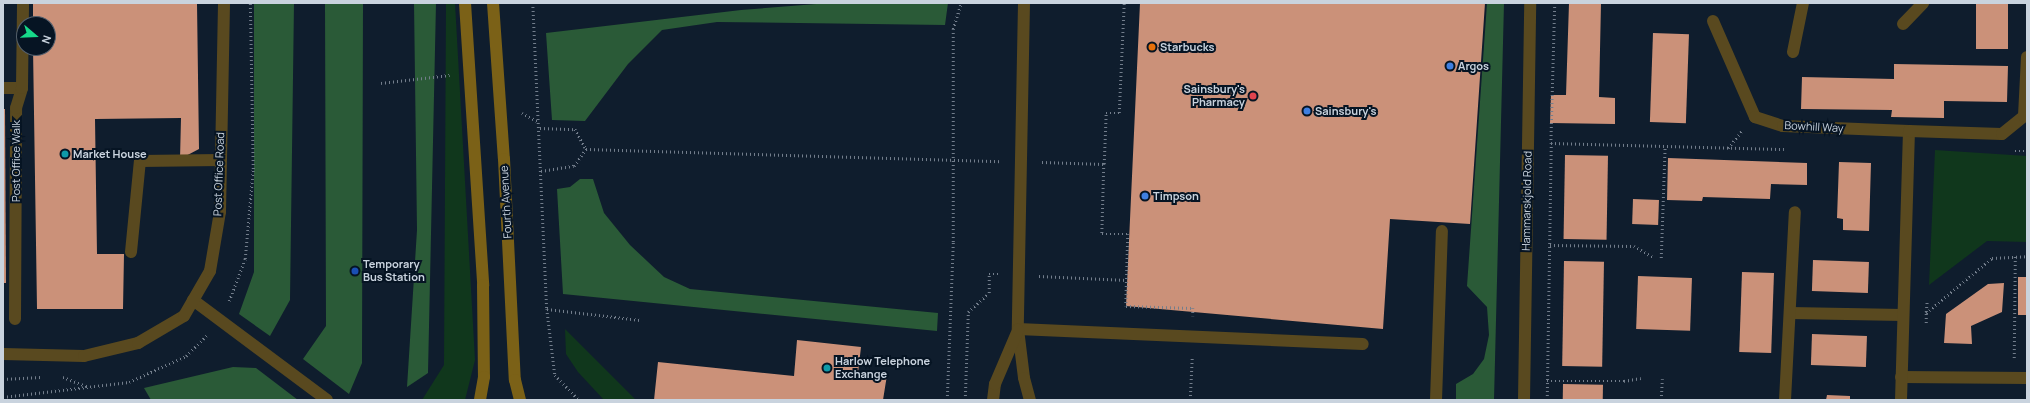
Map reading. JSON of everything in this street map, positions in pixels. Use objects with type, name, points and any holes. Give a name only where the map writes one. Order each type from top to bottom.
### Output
[{"type":"street","name":"Post Office Walk","points":[[14,320],[16,108],[22,88],[23,3]]},
{"type":"street","name":"Post Office Road","points":[[3,354],[84,356],[138,343],[184,316],[210,271],[220,212],[224,3]]},
{"type":"street","points":[[465,3],[483,285],[484,377],[480,400]]},
{"type":"street","name":"Fourth Avenue","points":[[493,3],[504,159],[515,380],[520,400]]},
{"type":"street","points":[[1024,3],[1018,329],[1024,378],[1030,400]]},
{"type":"street","name":"Hammarskjold Road","points":[[1524,400],[1530,3]]},
{"type":"street","points":[[1793,52],[1803,3]]},
{"type":"street","points":[[1903,24],[1923,3]]},
{"type":"street","name":"Bowhill Way","points":[[1713,21],[1755,117],[1783,126],[2002,134],[2024,116],[2027,57]]},
{"type":"street","points":[[3,88],[22,88]]},
{"type":"street","points":[[1901,400],[1909,131]]},
{"type":"street","points":[[131,252],[140,161],[220,160]]},
{"type":"street","points":[[1785,400],[1795,212]]},
{"type":"street","points":[[1436,400],[1442,231]]},
{"type":"street","points":[[193,300],[327,400]]},
{"type":"street","points":[[1790,313],[1903,315]]},
{"type":"street","points":[[1018,329],[1363,344]]},
{"type":"street","points":[[993,400],[995,384],[1018,329]]},
{"type":"street","points":[[1901,377],[2027,378]]},
{"type":"path","points":[[532,3],[540,128],[547,309],[555,374],[579,400]]},
{"type":"path","points":[[947,400],[953,242],[953,29],[961,3]]},
{"type":"path","points":[[1124,3],[1119,113],[1106,113],[1102,234],[1128,234],[1126,306],[1193,308],[1190,400]]},
{"type":"path","points":[[1547,400],[1555,3]]},
{"type":"path","points":[[381,83],[450,75],[450,67]]},
{"type":"path","points":[[540,128],[575,129],[586,149]]},
{"type":"path","points":[[1551,143],[1788,149]]},
{"type":"path","points":[[1661,258],[1665,146]]},
{"type":"path","points":[[586,149],[1104,164]]},
{"type":"path","points":[[541,171],[574,166],[586,149]]},
{"type":"path","points":[[2012,151],[2027,151]]},
{"type":"path","points":[[1550,245],[1634,246],[1653,257]]},
{"type":"path","points":[[2014,378],[2015,256]]},
{"type":"path","points":[[1926,327],[1926,313],[1992,258],[2027,256]]},
{"type":"path","points":[[547,309],[640,320]]},
{"type":"path","points":[[62,376],[87,386]]},
{"type":"path","points":[[3,379],[47,377]]},
{"type":"path","points":[[1547,381],[1624,381],[1641,378]]},
{"type":"path","points":[[1661,400],[1662,379]]},
{"type":"green space","points":[[254,3],[294,3],[290,300],[270,336],[239,314],[254,272]]},
{"type":"green space","points":[[325,3],[363,3],[362,363],[349,394],[303,359],[326,326]]},
{"type":"green space","points":[[414,3],[436,3],[428,373],[407,387],[417,230]]},
{"type":"green space","points":[[446,3],[455,3],[475,360],[465,400],[422,400],[444,365]]},
{"type":"green space","points":[[829,3],[948,3],[945,25],[717,22],[662,30],[628,64],[585,121],[552,120],[546,33],[741,10]]},
{"type":"green space","points":[[1487,3],[1504,3],[1494,400],[1456,400],[1456,384],[1473,374],[1484,359],[1489,335],[1487,307],[1467,286]]},
{"type":"green space","points":[[1935,150],[2027,156],[2027,242],[1987,241],[1929,285]]},
{"type":"green space","points":[[580,179],[593,179],[604,213],[630,245],[664,277],[690,289],[938,313],[937,331],[563,294],[557,189],[570,187]]},
{"type":"green space","points":[[565,329],[636,400],[604,400],[578,372],[566,354]]},
{"type":"green space","points":[[233,367],[256,368],[298,400],[151,400],[144,388]]},
{"type":"building","name":"Market House","points":[[33,3],[197,3],[199,149],[180,159],[181,118],[95,119],[97,254],[124,254],[123,309],[37,309],[33,56],[56,56],[56,16],[33,16]]},
{"type":"building","name":"Sainsbury's","points":[[1140,3],[1485,3],[1470,224],[1390,219],[1383,329],[1126,306]]},
{"type":"building","points":[[1569,3],[1601,3],[1599,97],[1615,98],[1615,124],[1550,123],[1551,95],[1566,95]]},
{"type":"building","points":[[1976,3],[2008,3],[2008,49],[1976,49]]},
{"type":"building","points":[[1653,33],[1689,34],[1686,123],[1650,122]]},
{"type":"building","points":[[1894,64],[2008,66],[2007,102],[1944,101],[1944,118],[1891,117],[1892,110],[1801,109],[1802,77],[1894,79]]},
{"type":"building","points":[[3,109],[5,109],[6,283],[3,283]]},
{"type":"building","points":[[1565,155],[1608,156],[1607,240],[1564,239]]},
{"type":"building","points":[[1668,158],[1807,163],[1807,185],[1771,184],[1770,199],[1703,197],[1702,201],[1667,200]]},
{"type":"building","points":[[1839,162],[1871,163],[1869,231],[1843,230],[1843,219],[1837,218]]},
{"type":"building","points":[[1633,199],[1659,200],[1658,225],[1632,224]]},
{"type":"building","points":[[1813,260],[1869,262],[1868,293],[1812,291]]},
{"type":"building","points":[[1564,261],[1604,262],[1602,367],[1562,366]]},
{"type":"building","points":[[1742,272],[1774,273],[1771,353],[1739,352]]},
{"type":"building","points":[[1638,276],[1692,278],[1690,331],[1636,329]]},
{"type":"building","points":[[2018,277],[2027,277],[2027,315],[2018,315]]},
{"type":"building","points":[[2004,283],[2002,312],[1971,326],[1972,344],[1944,343],[1946,314],[1988,284]]},
{"type":"building","points":[[1812,334],[1867,336],[1866,367],[1811,365]]},
{"type":"building","name":"Harlow Telephone Exchange","points":[[797,340],[861,347],[858,373],[887,375],[883,400],[654,400],[658,362],[794,376]]},
{"type":"building","points":[[1563,384],[1603,385],[1603,400],[1563,400]]},
{"type":"building","points":[[1827,395],[1850,396],[1850,400],[1826,400]]},
{"type":"place","name":"Starbucks","points":[[1152,47]]},
{"type":"place","name":"Argos","points":[[1450,66]]},
{"type":"place","name":"Sainsbury's Pharmacy","points":[[1253,96]]},
{"type":"place","name":"Sainsbury's","points":[[1307,111]]},
{"type":"place","name":"Market House","points":[[65,154]]},
{"type":"place","name":"Timpson","points":[[1145,196]]},
{"type":"place","name":"Temporary Bus Station","points":[[355,271]]},
{"type":"place","name":"Harlow Telephone Exchange","points":[[827,368]]}]
